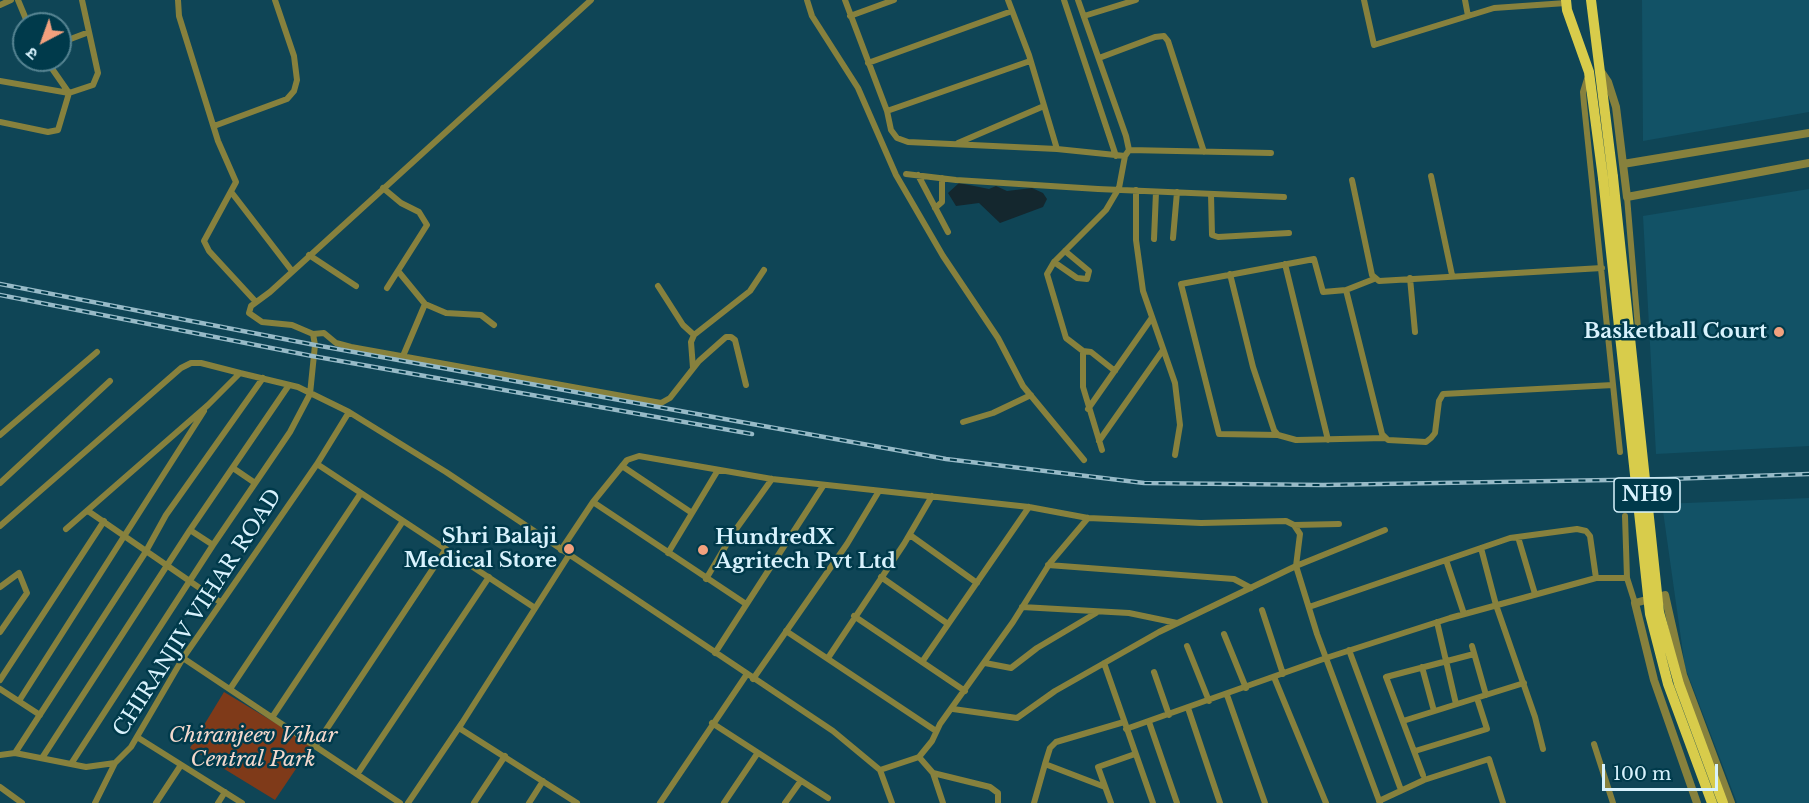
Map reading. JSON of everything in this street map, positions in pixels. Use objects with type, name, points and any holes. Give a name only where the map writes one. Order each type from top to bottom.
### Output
[{"type":"highway","name":"NH9","points":[[1591,0],[1594,71],[1659,612],[1678,684],[1723,803]]},
{"type":"highway","name":"NH9","points":[[1566,2],[1594,71]]},
{"type":"highway","name":"NH9","points":[[1599,109],[1650,614],[1668,684],[1712,803]]},
{"type":"street","points":[[0,5],[11,0]]},
{"type":"street","points":[[0,81],[69,93],[93,85],[98,73],[82,0]]},
{"type":"street","points":[[178,0],[179,16],[218,141],[236,182],[204,241],[209,251],[256,302]]},
{"type":"street","points":[[214,126],[287,99],[294,92],[297,80],[294,56],[275,0]]},
{"type":"street","points":[[591,0],[256,302],[249,313],[262,322],[292,325],[313,334],[324,333],[336,343],[351,347],[661,403],[670,398],[693,368],[726,337],[731,337],[735,340],[746,385]]},
{"type":"street","points":[[807,0],[812,16],[858,87],[896,175],[943,256],[992,328],[1031,395],[1084,460]]},
{"type":"street","points":[[845,0],[887,111],[891,130],[897,138],[908,142],[1057,149],[1116,156],[1127,153],[1271,153]]},
{"type":"street","points":[[850,16],[894,0]]},
{"type":"street","points":[[1008,0],[1030,61],[1057,149]]},
{"type":"street","points":[[1064,0],[1116,156]]},
{"type":"street","points":[[1078,0],[1099,58],[1127,153],[1119,188],[1106,210],[1054,262],[1047,274],[1066,338],[1083,351],[1091,352],[1115,371]]},
{"type":"street","points":[[1084,16],[1136,0]]},
{"type":"street","points":[[1364,0],[1374,45],[1494,8],[1566,2]]},
{"type":"street","points":[[1465,0],[1468,16]]},
{"type":"street","points":[[868,63],[1012,11]]},
{"type":"street","points":[[72,38],[89,32]]},
{"type":"street","points":[[1099,58],[1155,37],[1164,36],[1168,41],[1204,152]]},
{"type":"street","points":[[887,111],[1030,61]]},
{"type":"street","points":[[1608,335],[1635,333],[1638,328],[1617,107],[1608,82],[1594,71],[1583,92],[1620,452]]},
{"type":"street","points":[[0,122],[48,132],[62,128],[69,93],[54,72]]},
{"type":"street","points":[[955,144],[1044,106]]},
{"type":"street","points":[[1623,164],[1809,133]]},
{"type":"street","points":[[1627,197],[1809,163]]},
{"type":"street","points":[[906,174],[1156,192],[1284,197]]},
{"type":"street","points":[[918,175],[948,232]]},
{"type":"street","points":[[1431,176],[1452,275]]},
{"type":"street","points":[[935,208],[942,202],[942,178]]},
{"type":"street","points":[[1352,180],[1374,279]]},
{"type":"street","points":[[383,188],[401,203],[419,212],[427,225],[387,288]]},
{"type":"street","points":[[1136,190],[1138,258],[1143,291],[1175,383],[1180,425],[1175,455]]},
{"type":"street","points":[[1154,239],[1156,192]]},
{"type":"street","points":[[1173,238],[1177,192]]},
{"type":"street","points":[[232,193],[292,271]]},
{"type":"street","points":[[1211,194],[1212,235],[1218,237],[1289,233]]},
{"type":"street","points":[[1054,262],[1077,278],[1087,279],[1089,271],[1065,251]]},
{"type":"street","points":[[309,255],[356,286]]},
{"type":"street","points":[[1602,268],[1452,275],[1381,281],[1374,279],[1346,290],[1323,292],[1314,259],[1181,284],[1219,434],[1278,435],[1288,439],[1328,440],[1385,438],[1402,442],[1426,442],[1435,433],[1438,401],[1443,394],[1613,385]]},
{"type":"street","points":[[1285,264],[1328,440]]},
{"type":"street","points":[[693,368],[691,342],[694,335],[750,291],[764,270]]},
{"type":"street","points":[[398,272],[425,304],[446,313],[481,315],[494,325]]},
{"type":"street","points":[[1230,274],[1253,367],[1274,430],[1278,435]]},
{"type":"street","points":[[1410,278],[1415,332]]},
{"type":"street","points":[[658,286],[683,325],[694,335]]},
{"type":"street","points":[[1346,290],[1382,435],[1385,438]]},
{"type":"street","points":[[403,356],[425,304]]},
{"type":"street","points":[[1088,409],[1151,319]]},
{"type":"street","points":[[71,764],[213,545],[290,432],[310,394],[315,345],[313,334]]},
{"type":"street","points":[[1099,441],[1163,350]]},
{"type":"street","points":[[1083,351],[1081,379],[1102,450]]},
{"type":"street","points":[[0,435],[97,352]]},
{"type":"street","points":[[0,525],[190,363],[201,363],[289,385],[349,412],[446,472],[833,731],[880,770],[891,803]]},
{"type":"street","points":[[66,529],[208,405],[240,373]]},
{"type":"street","points":[[15,753],[147,549],[166,514],[263,378]]},
{"type":"street","points":[[0,483],[110,381]]},
{"type":"street","points":[[42,758],[190,530],[289,385]]},
{"type":"street","points":[[963,422],[993,413],[1031,395]]},
{"type":"street","points":[[19,701],[125,535],[126,529],[208,405]]},
{"type":"street","name":"CHIRANJIV VIHAR ROAD","points":[[0,755],[15,753],[87,767],[115,763],[137,737],[183,658],[317,464],[349,412]]},
{"type":"street","points":[[561,550],[593,502],[632,456],[823,486],[1029,507],[1088,518],[1201,523],[1286,521],[1294,525],[1339,524]]},
{"type":"street","points":[[317,464],[535,608]]},
{"type":"street","points":[[622,466],[692,513]]},
{"type":"street","points":[[234,468],[255,483]]},
{"type":"street","points":[[668,553],[718,470]]},
{"type":"street","points":[[706,579],[734,532],[772,479]]},
{"type":"street","points":[[715,653],[823,486]]},
{"type":"street","points":[[753,679],[847,544],[879,491]]},
{"type":"street","points":[[230,689],[361,493]]},
{"type":"street","points":[[828,658],[932,496]]},
{"type":"street","points":[[593,502],[746,604]]},
{"type":"street","points":[[922,662],[1029,507]]},
{"type":"street","points":[[88,510],[220,602]]},
{"type":"street","points":[[1625,516],[1627,578],[1649,663],[1697,803]]},
{"type":"street","points":[[880,770],[919,757],[985,663],[1048,565],[1088,518]]},
{"type":"street","points":[[273,717],[403,520]]},
{"type":"street","points":[[0,680],[104,521]]},
{"type":"street","points":[[1294,525],[1300,534],[1296,566],[1326,658],[1379,802],[1401,790],[1489,759],[1503,803]]},
{"type":"street","points":[[1309,607],[1518,537],[1576,529],[1586,531],[1590,536],[1596,578]]},
{"type":"street","points":[[190,530],[213,545]]},
{"type":"street","points":[[953,709],[1017,718],[1104,663],[1178,623],[1296,566],[1385,530]]},
{"type":"street","points":[[909,535],[977,583]]},
{"type":"street","points":[[1518,537],[1535,594]]},
{"type":"street","points":[[1481,548],[1496,605],[1524,683],[1544,749]]},
{"type":"street","points":[[316,745],[446,549]]},
{"type":"street","points":[[408,803],[459,728],[568,555]]},
{"type":"street","points":[[1446,560],[1464,614]]},
{"type":"street","points":[[1048,565],[1233,579],[1251,588]]},
{"type":"street","points":[[0,587],[19,573],[27,593],[0,632]]},
{"type":"street","points":[[358,773],[489,577]]},
{"type":"street","points":[[881,577],[948,624]]},
{"type":"street","points":[[1034,803],[1050,748],[1056,742],[1149,722],[1349,650],[1464,614],[1596,578],[1627,578]]},
{"type":"street","points":[[1635,603],[1665,595],[1683,675],[1731,803]]},
{"type":"street","points":[[1022,607],[1129,613],[1178,623]]},
{"type":"street","points":[[1262,610],[1283,674]]},
{"type":"street","points":[[985,663],[1011,668],[1037,648],[1096,612]]},
{"type":"street","points":[[854,616],[965,691]]},
{"type":"street","points":[[1437,622],[1456,704]]},
{"type":"street","points":[[786,631],[936,731]]},
{"type":"street","points":[[1224,634],[1246,688]]},
{"type":"street","points":[[1187,646],[1209,701]]},
{"type":"street","points":[[1472,646],[1486,695]]},
{"type":"street","points":[[1349,650],[1401,790]]},
{"type":"street","points":[[1423,775],[1386,677],[1474,654]]},
{"type":"street","points":[[183,658],[400,803]]},
{"type":"street","points":[[1104,663],[1153,803]]},
{"type":"street","points":[[1422,668],[1434,711]]},
{"type":"street","points":[[1154,672],[1169,715]]},
{"type":"street","points":[[660,803],[747,674]]},
{"type":"street","points":[[1274,677],[1326,803]]},
{"type":"street","points":[[1403,721],[1524,683]]},
{"type":"street","points":[[0,689],[40,715]]},
{"type":"street","points":[[1227,695],[1265,803]]},
{"type":"street","points":[[1415,751],[1486,729],[1477,698]]},
{"type":"street","points":[[1188,708],[1220,803]]},
{"type":"street","points":[[1149,722],[1177,803]]},
{"type":"street","points":[[712,723],[828,798]]},
{"type":"street","points":[[459,728],[577,803]]},
{"type":"street","points":[[137,737],[242,803]]},
{"type":"street","points":[[1594,744],[1613,803]]},
{"type":"street","points":[[724,803],[757,754]]},
{"type":"street","points":[[1111,803],[1097,770],[1100,765],[1135,754]]},
{"type":"street","points":[[474,803],[505,756]]},
{"type":"street","points":[[919,757],[933,773],[943,803]]},
{"type":"street","points":[[95,803],[115,763]]},
{"type":"street","points":[[1045,764],[1105,787]]},
{"type":"street","points":[[156,803],[182,765]]},
{"type":"street","points":[[933,773],[990,787],[998,793],[998,803]]},
{"type":"street","points":[[529,803],[543,781]]},
{"type":"street","points":[[785,803],[800,782]]},
{"type":"street","points":[[0,786],[22,803]]},
{"type":"street","points":[[218,803],[225,792]]},
{"type":"shaded area","points":[[1642,0],[1809,0],[1809,112],[1643,141]]},
{"type":"shaded area","points":[[959,183],[989,189],[996,186],[1007,191],[1032,188],[1043,193],[1047,199],[1043,207],[1000,223],[979,203],[956,206],[948,193]]},
{"type":"shaded area","points":[[1809,189],[1809,446],[1656,454],[1643,216]]},
{"type":"shaded area","points":[[1809,498],[1809,803],[1737,803],[1685,667],[1662,504]]},
{"type":"green space","name":"Chiranjeev Vihar Central Park","points":[[224,692],[312,745],[275,800],[190,748]]},
{"type":"railway","points":[[0,284],[315,345],[946,459],[1144,483],[1323,485],[1668,479],[1809,474]]},
{"type":"railway","points":[[0,295],[312,356],[752,434]]},
{"type":"place","name":"Basketball Court","points":[[1779,332]]},
{"type":"place","name":"Shri Balaji Medical Store","points":[[569,549]]},
{"type":"place","name":"HundredX Agritech Pvt Ltd","points":[[703,550]]}]
